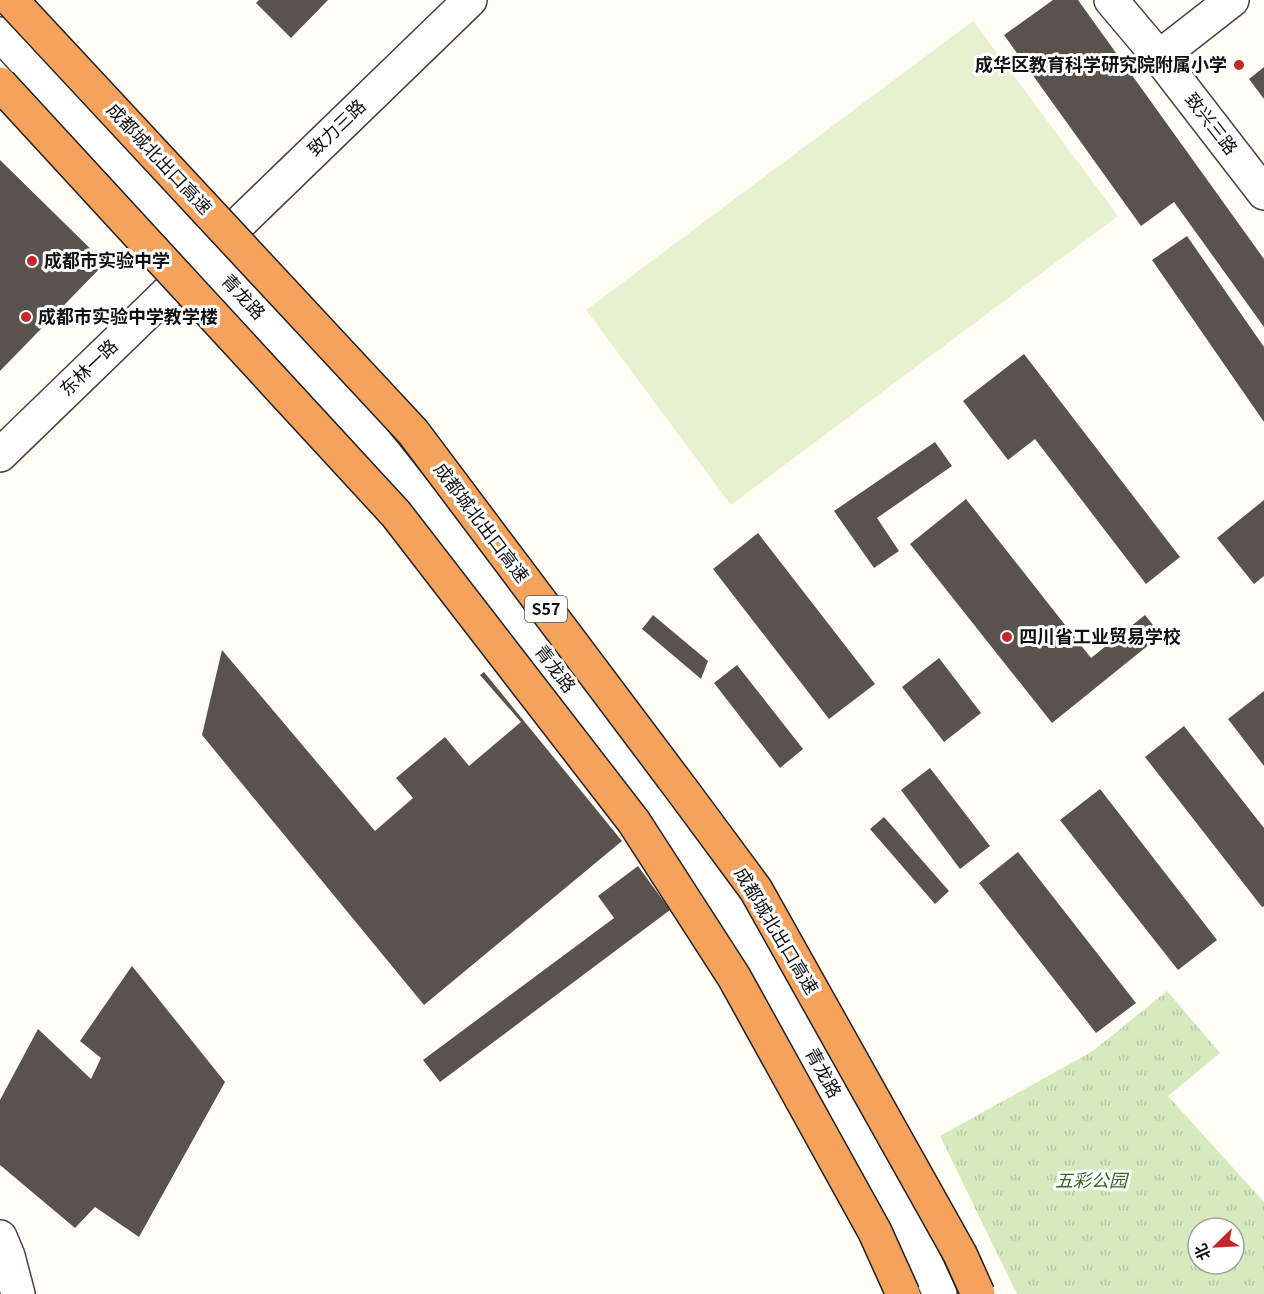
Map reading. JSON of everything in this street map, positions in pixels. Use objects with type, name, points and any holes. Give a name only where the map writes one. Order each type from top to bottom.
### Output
[{"type":"highway","name":"成都城北出口高速","points":[[11,0],[413,432],[685,794],[756,890],[960,1254],[978,1294]]},
{"type":"highway","points":[[0,84],[396,514],[634,822],[734,977],[875,1232],[903,1294]]},
{"type":"street","name":"致力三路","points":[[205,256],[470,0]]},
{"type":"street","name":"致兴三路","points":[[1111,0],[1159,57],[1264,193]]},
{"type":"street","points":[[1159,57],[1232,0]]},
{"type":"street","name":"青龙路","points":[[0,34],[369,434],[558,671],[742,928],[916,1242],[940,1294]]},
{"type":"street","name":"东林一路","points":[[0,455],[205,256]]},
{"type":"street","points":[[0,1237],[8,1256],[18,1294]]},
{"type":"green space","points":[[973,21],[1118,216],[731,505],[586,310]]},
{"type":"green space","name":"五彩公园","points":[[1167,991],[1220,1053],[1168,1096],[1264,1202],[1264,1294],[1017,1294],[940,1136],[1093,1051]]},
{"type":"building","points":[[259,0],[328,0],[291,38],[256,3]]},
{"type":"building","points":[[1053,0],[1078,0],[1264,259],[1264,327],[1174,202],[1141,226],[1004,35]]},
{"type":"building","points":[[1264,67],[1264,99],[1249,79]]},
{"type":"building","name":"成都市实验中学","points":[[0,160],[105,263],[0,371]]},
{"type":"building","points":[[1187,236],[1264,347],[1264,422],[1152,260]]},
{"type":"building","points":[[1024,354],[1180,557],[1146,584],[1035,439],[1008,460],[963,401]]},
{"type":"building","points":[[935,442],[952,466],[877,518],[899,551],[874,568],[834,511]]},
{"type":"building","points":[[966,499],[1091,658],[1145,615],[1161,635],[1052,723],[910,544]]},
{"type":"building","points":[[1264,500],[1264,576],[1254,584],[1217,538]]},
{"type":"building","points":[[758,533],[875,684],[829,719],[713,569]]},
{"type":"building","points":[[653,615],[708,661],[701,679],[642,629]]},
{"type":"building","points":[[222,650],[375,831],[413,798],[396,778],[445,737],[469,766],[521,722],[480,675],[484,672],[622,841],[424,1005],[202,735]]},
{"type":"building","points":[[939,658],[981,713],[944,742],[902,687]]},
{"type":"building","points":[[737,665],[803,749],[780,768],[714,683]]},
{"type":"building","points":[[1264,691],[1264,766],[1228,719]]},
{"type":"building","points":[[1184,726],[1264,828],[1264,906],[1262,907],[1145,757]]},
{"type":"building","points":[[930,768],[990,846],[960,869],[901,790]]},
{"type":"building","points":[[1100,789],[1217,940],[1178,970],[1060,820]]},
{"type":"building","points":[[884,817],[949,891],[935,904],[870,829]]},
{"type":"building","points":[[1018,852],[1136,1003],[1096,1033],[979,883]]},
{"type":"building","points":[[638,866],[670,910],[440,1082],[423,1060],[614,918],[598,896]]},
{"type":"building","points":[[132,966],[225,1082],[139,1237],[95,1207],[75,1228],[0,1165],[0,1100],[38,1029],[91,1079],[101,1058],[80,1041]]},
{"type":"place","name":"成华区教育科学研究院附属小学","points":[[1239,65]]},
{"type":"place","name":"成都市实验中学","points":[[32,261]]},
{"type":"place","name":"成都市实验中学教学楼","points":[[26,317]]},
{"type":"place","name":"四川省工业贸易学校","points":[[1007,637]]}]
